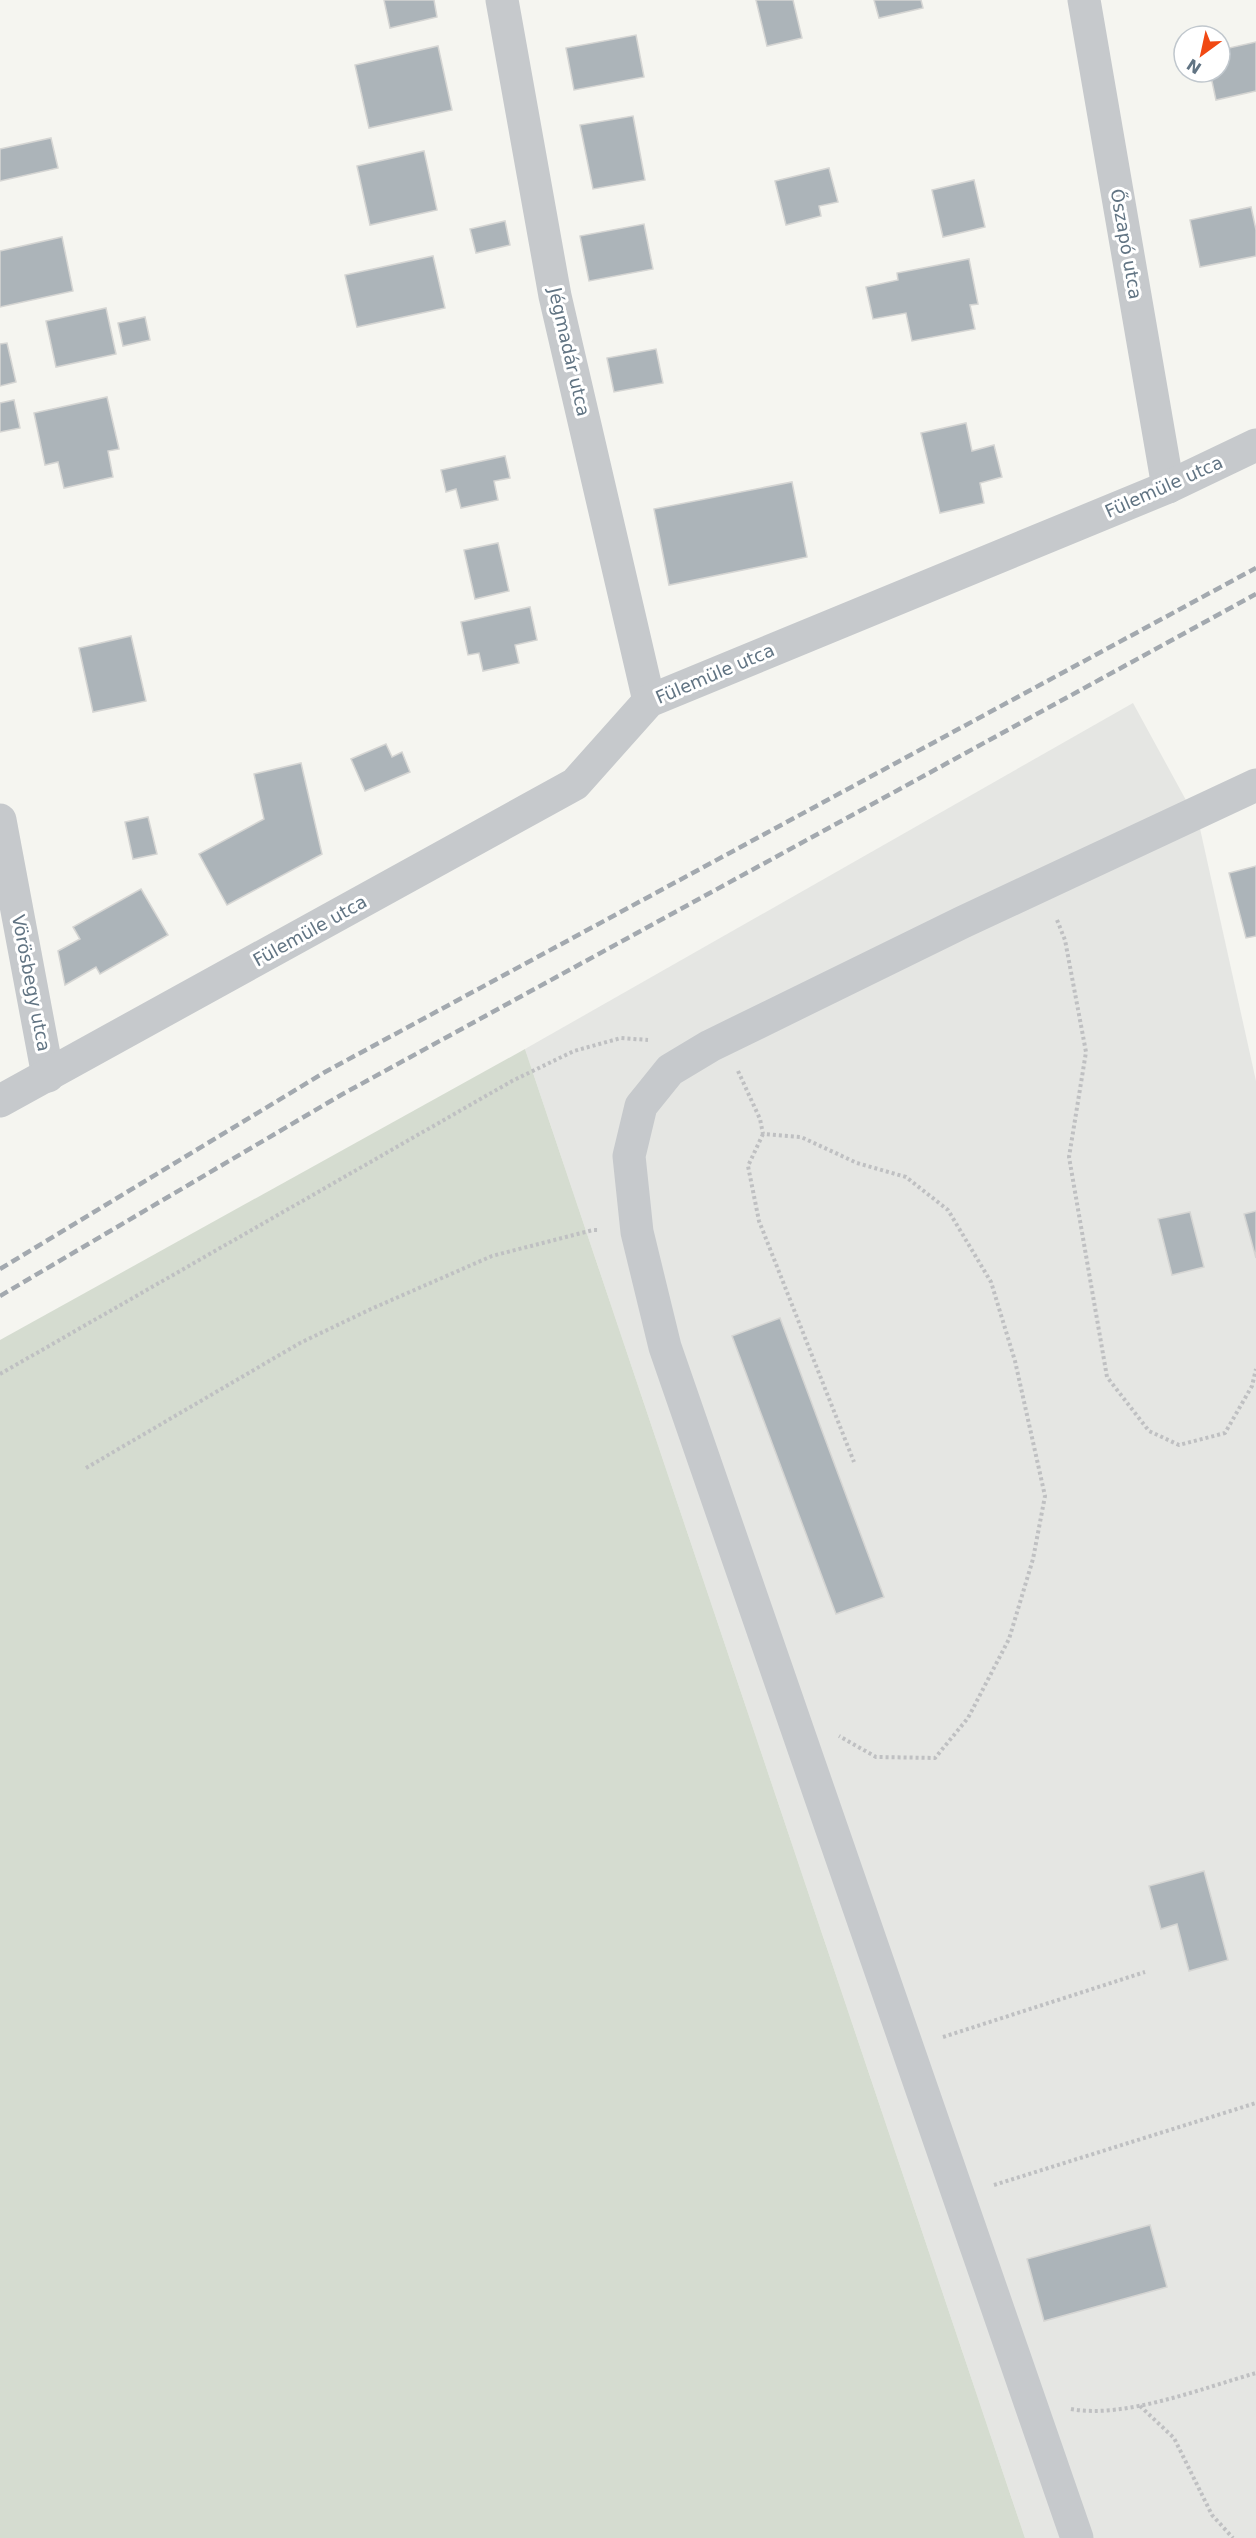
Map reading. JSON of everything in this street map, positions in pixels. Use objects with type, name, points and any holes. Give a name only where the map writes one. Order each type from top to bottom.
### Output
[{"type":"street","name":"Jégmadár utca","points":[[502,0],[555,296],[649,701]]},
{"type":"street","name":"Őszapó utca","points":[[1084,0],[1168,487]]},
{"type":"street","name":"Fülemüle utca","points":[[0,1101],[575,784],[649,701],[1168,487],[1256,445]]},
{"type":"street","points":[[1077,2538],[665,1347],[637,1232],[629,1156],[641,1106],[670,1070],[731,1036],[1043,885],[1204,812],[1256,785]]},
{"type":"street","name":"Vörösbegy utca","points":[[0,820],[48,1076]]},
{"type":"path","points":[[1043,885],[1065,940],[1086,1052],[1069,1157],[1107,1377],[1149,1431],[1179,1445],[1225,1433],[1252,1386],[1256,1369]]},
{"type":"path","points":[[731,1036],[739,1076],[760,1119],[763,1134],[748,1166],[759,1221],[854,1462]]},
{"type":"path","points":[[0,1374],[512,1081],[574,1051],[611,1040],[621,1038],[654,1041]]},
{"type":"path","points":[[763,1134],[801,1137],[857,1163],[906,1177],[948,1210],[991,1282],[1015,1361],[1045,1496],[1034,1559],[1009,1639],[968,1718],[935,1758],[876,1757],[789,1707]]},
{"type":"path","points":[[86,1468],[300,1343],[492,1256],[593,1230],[637,1232]]},
{"type":"path","points":[[908,2049],[1145,1972]]},
{"type":"path","points":[[959,2196],[1256,2103]]},
{"type":"path","points":[[1029,2400],[1091,2413],[1139,2405],[1256,2373]]},
{"type":"path","points":[[1139,2405],[1174,2438],[1212,2515],[1233,2538]]},
{"type":"shaded area","points":[[1133,703],[1199,824],[1256,1081],[1256,2538],[1025,2538],[525,1049]]},
{"type":"shaded area","points":[[525,1049],[1025,2538],[0,2538],[0,1340]]},
{"type":"building","points":[[384,0],[434,0],[437,17],[390,28]]},
{"type":"building","points":[[756,0],[793,0],[802,38],[767,46]]},
{"type":"building","points":[[874,0],[921,0],[923,8],[879,18]]},
{"type":"building","points":[[636,35],[644,77],[574,90],[566,48]]},
{"type":"building","points":[[1256,42],[1256,91],[1216,100],[1213,84],[1232,84],[1232,47]]},
{"type":"building","points":[[438,46],[452,110],[369,128],[355,65]]},
{"type":"building","points":[[633,116],[645,180],[593,189],[580,125]]},
{"type":"building","points":[[51,138],[58,168],[0,181],[0,149]]},
{"type":"building","points":[[424,151],[437,210],[370,225],[357,166]]},
{"type":"building","points":[[829,168],[838,202],[819,206],[821,216],[786,225],[775,181]]},
{"type":"building","points":[[974,180],[985,227],[943,237],[932,190]]},
{"type":"building","points":[[1251,207],[1256,230],[1256,256],[1200,267],[1190,220]]},
{"type":"building","points":[[505,221],[510,245],[476,253],[470,229]]},
{"type":"building","points":[[644,224],[653,269],[589,281],[580,236]]},
{"type":"building","points":[[62,237],[73,291],[0,307],[0,251]]},
{"type":"building","points":[[433,256],[445,308],[357,327],[345,275]]},
{"type":"building","points":[[969,259],[978,304],[970,305],[975,329],[912,341],[906,313],[873,319],[866,287],[898,280],[897,273]]},
{"type":"building","points":[[106,308],[116,354],[56,367],[46,321]]},
{"type":"building","points":[[145,317],[150,340],[123,346],[118,323]]},
{"type":"building","points":[[7,343],[16,382],[0,386],[0,344]]},
{"type":"building","points":[[656,349],[663,383],[614,392],[607,358]]},
{"type":"building","points":[[107,397],[119,449],[108,451],[113,477],[64,488],[58,462],[45,465],[34,413]]},
{"type":"building","points":[[14,400],[20,428],[0,432],[0,403]]},
{"type":"building","points":[[966,423],[972,451],[994,445],[1002,477],[980,483],[984,503],[940,513],[921,433]]},
{"type":"building","points":[[505,456],[510,478],[494,481],[498,500],[461,508],[456,489],[446,492],[441,470]]},
{"type":"building","points":[[792,482],[807,557],[669,585],[654,509]]},
{"type":"building","points":[[498,543],[509,591],[475,599],[464,550]]},
{"type":"building","points":[[530,607],[537,640],[515,645],[519,663],[483,671],[479,653],[468,655],[461,622]]},
{"type":"building","points":[[131,636],[146,701],[93,712],[79,648]]},
{"type":"building","points":[[386,744],[392,757],[402,752],[410,772],[365,791],[351,759]]},
{"type":"building","points":[[301,763],[322,854],[227,905],[199,854],[264,819],[254,774]]},
{"type":"building","points":[[148,817],[157,854],[133,859],[125,822]]},
{"type":"building","points":[[1256,866],[1256,936],[1246,938],[1229,873]]},
{"type":"building","points":[[141,889],[168,935],[100,974],[96,967],[65,985],[58,951],[80,939],[73,927]]},
{"type":"building","points":[[1256,1211],[1256,1258],[1244,1214]]},
{"type":"building","points":[[1190,1212],[1204,1267],[1172,1275],[1158,1219]]},
{"type":"building","points":[[780,1318],[884,1597],[836,1614],[732,1336]]},
{"type":"building","points":[[1204,1871],[1228,1960],[1189,1971],[1177,1924],[1161,1929],[1149,1886]]},
{"type":"building","points":[[1150,2225],[1167,2287],[1044,2321],[1027,2259]]},
{"type":"railway","points":[[0,1269],[325,1072],[1256,568]]},
{"type":"railway","points":[[0,1296],[341,1095],[1256,594]]}]
